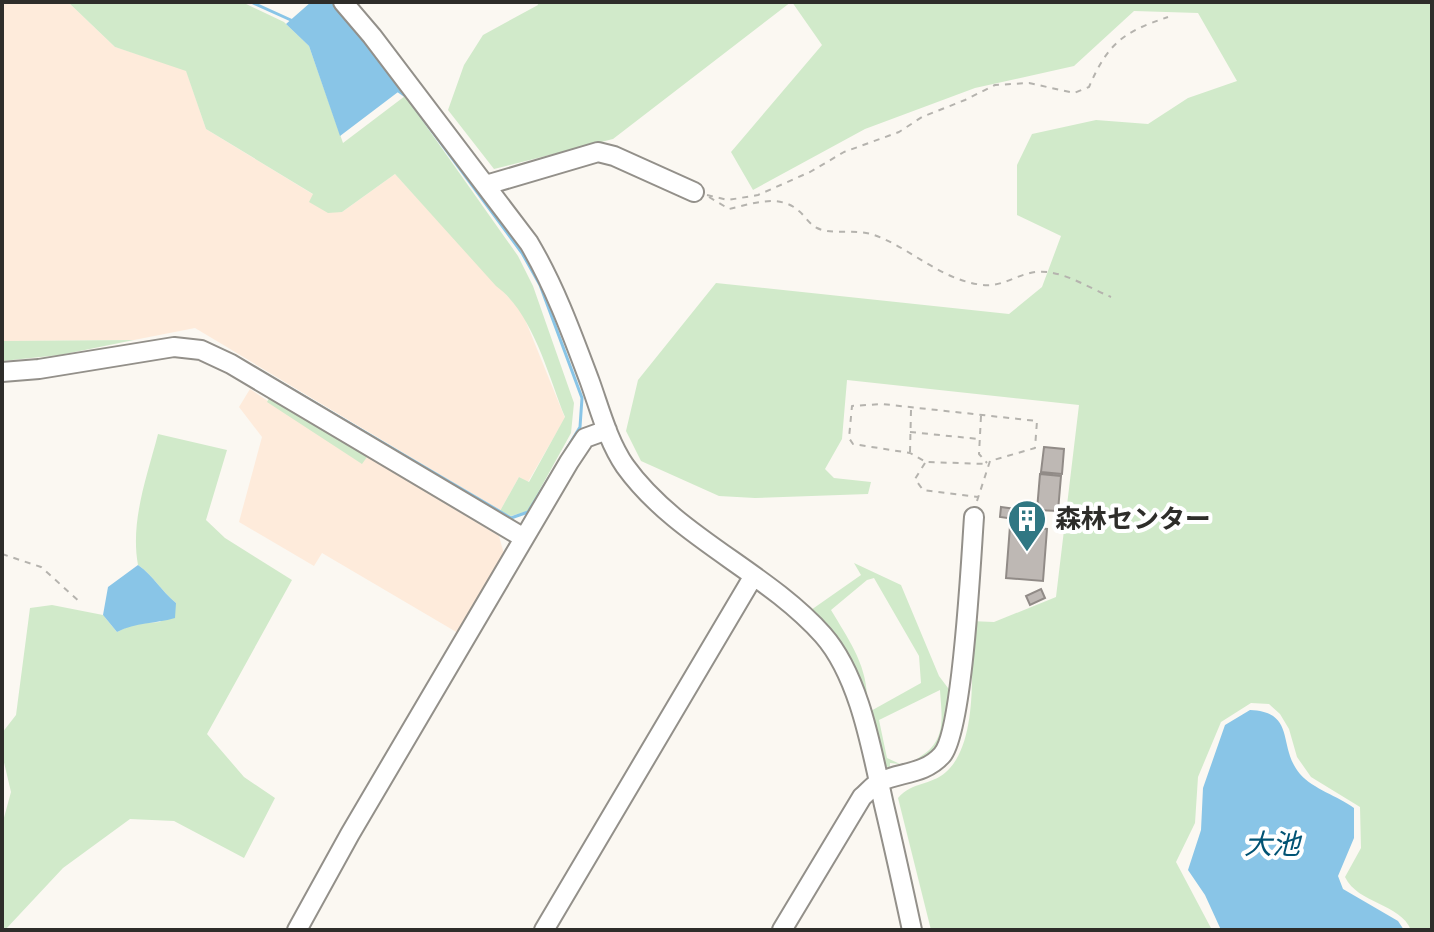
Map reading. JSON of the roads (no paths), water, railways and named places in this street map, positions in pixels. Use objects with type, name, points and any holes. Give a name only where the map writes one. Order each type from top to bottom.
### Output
[{"type":"street","points":[[343,2],[529,243],[548,275],[607,430],[623,463],[642,487],[667,510],[800,614],[824,636],[838,656],[865,724],[912,930]]},
{"type":"street","points":[[486,185],[598,152],[614,156],[694,192]]},
{"type":"street","points":[[2,372],[174,347],[201,350],[231,364],[524,538]]},
{"type":"street","points":[[297,930],[585,438],[607,430]]},
{"type":"street","points":[[782,930],[862,797],[879,782],[924,768],[944,753],[950,740],[958,700],[959,600],[964,537],[974,517]]},
{"type":"street","points":[[544,930],[753,577]]},
{"type":"water","points":[[311,2],[332,2],[402,89],[340,136],[309,46],[286,24]]},
{"type":"water","points":[[138,565],[176,603],[175,618],[131,626],[117,632],[103,615],[108,587]]},
{"type":"water","name":"大池","points":[[1250,710],[1265,712],[1280,724],[1293,764],[1305,779],[1354,808],[1354,838],[1338,876],[1343,889],[1398,921],[1404,930],[1221,930],[1205,895],[1188,870],[1201,830],[1203,788],[1225,725]]},
{"type":"waterway","points":[[251,2],[293,21]]},
{"type":"waterway","points":[[397,90],[407,97],[522,253],[540,285],[582,398],[580,427],[561,458]]},
{"type":"waterway","points":[[254,367],[511,518],[528,512],[557,465]]},
{"type":"place","name":"森林センター","points":[[1027,553]]}]
